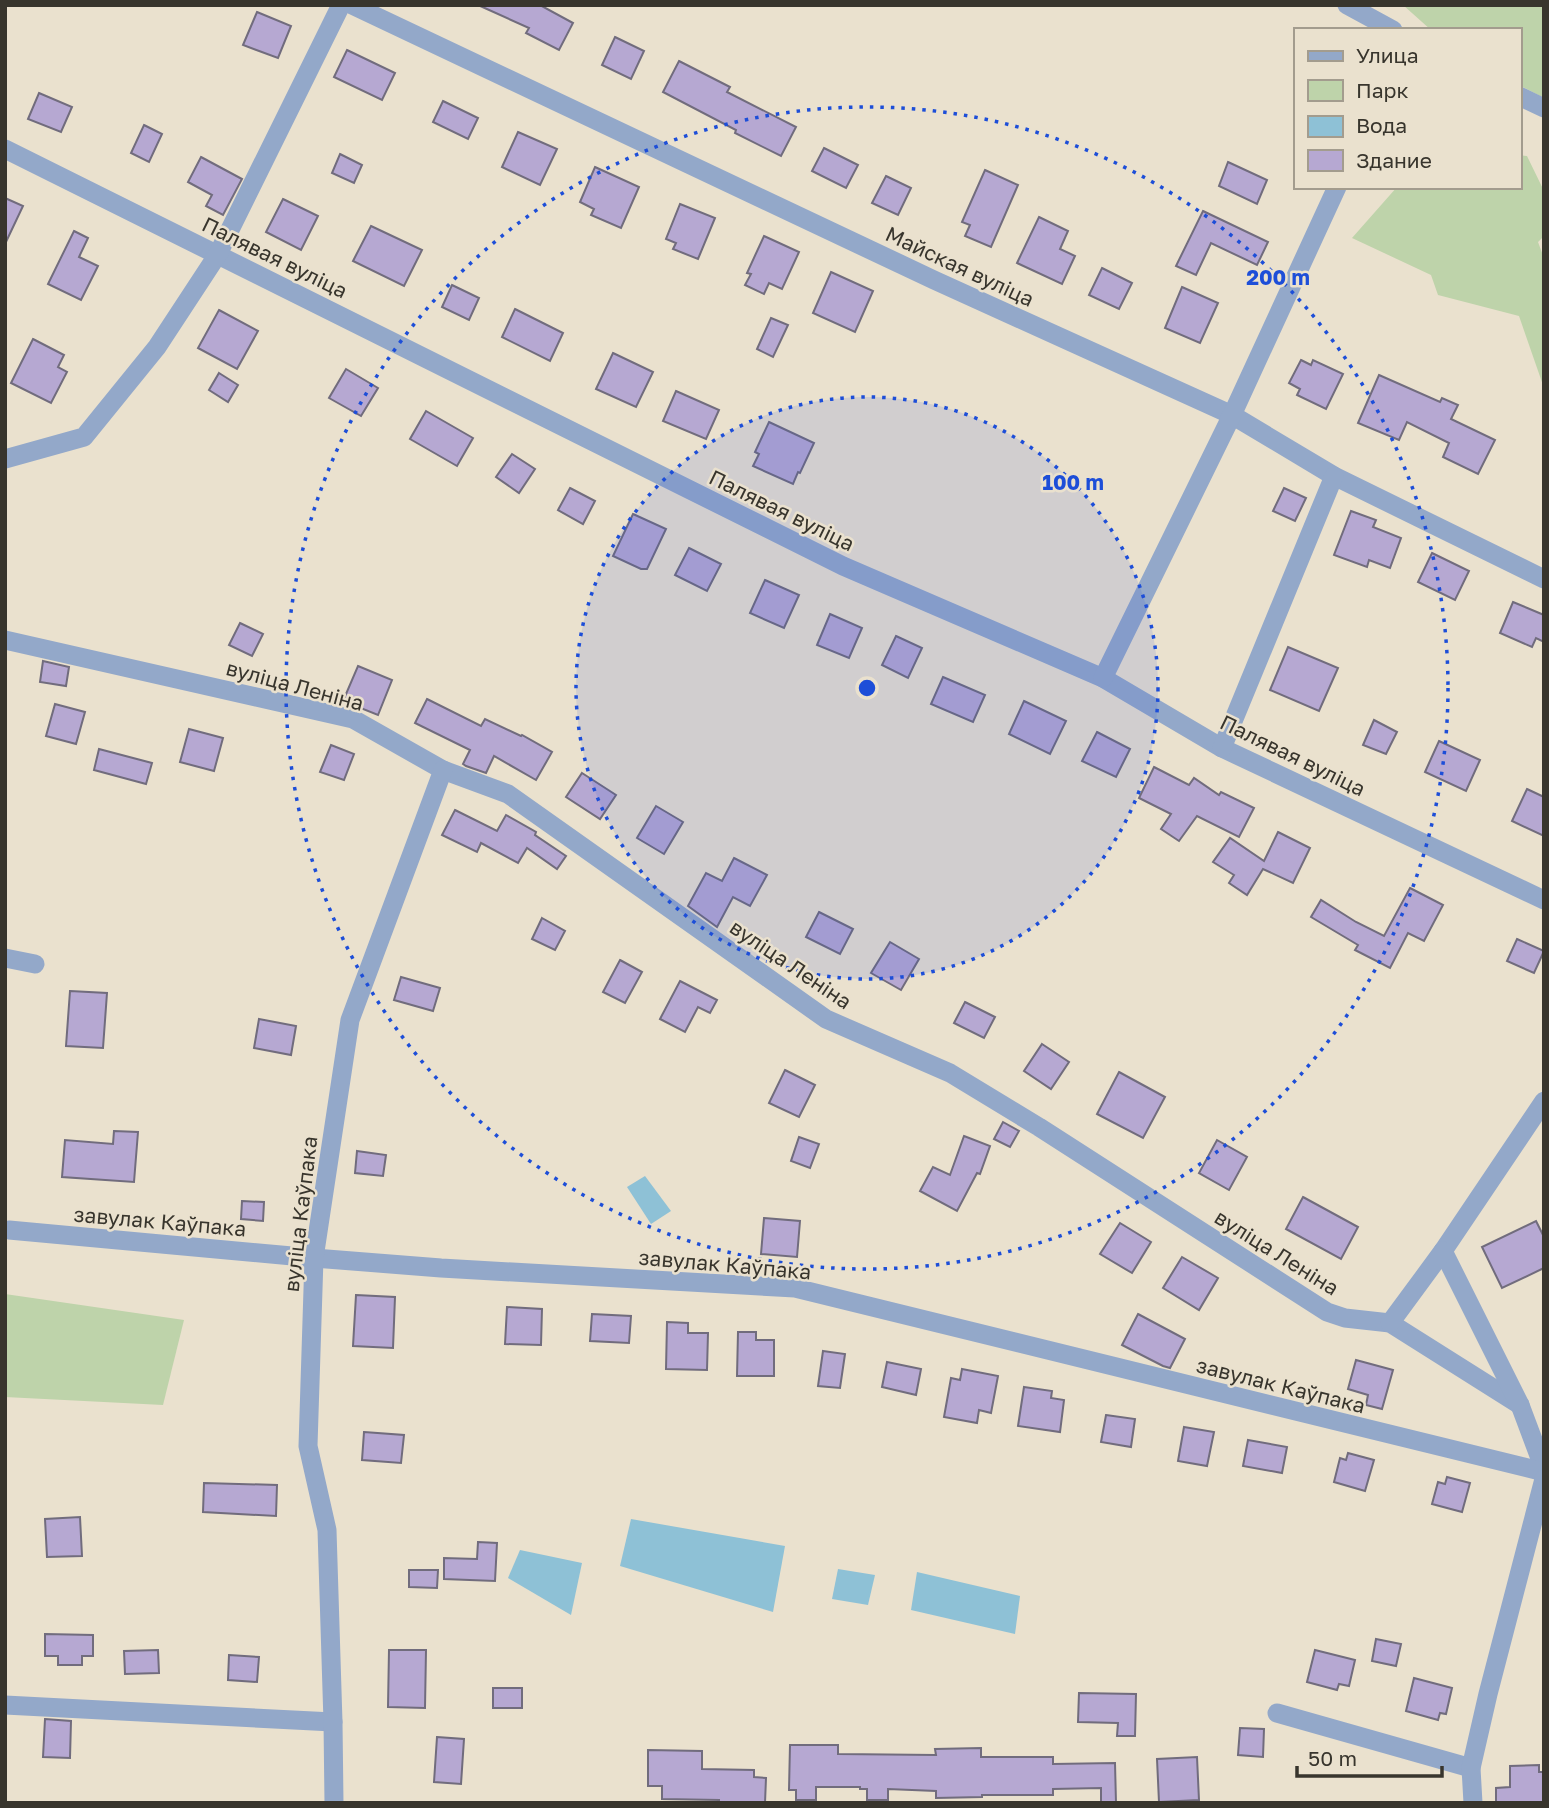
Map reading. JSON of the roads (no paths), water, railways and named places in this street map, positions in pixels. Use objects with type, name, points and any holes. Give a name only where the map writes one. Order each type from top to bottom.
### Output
[{"type":"street","points":[[5,459],[84,437],[157,347],[218,254],[341,5]]},
{"type":"street","name":"Майская вуліца","points":[[352,5],[934,280],[1232,415],[1334,476],[1544,579]]},
{"type":"street","points":[[1347,5],[1389,28]]},
{"type":"street","points":[[1521,97],[1544,108]]},
{"type":"street","name":"Палявая вуліца","points":[[5,149],[843,566],[1103,678],[1222,748],[1544,900]]},
{"type":"street","points":[[1103,678],[1232,415],[1336,189]]},
{"type":"street","points":[[1222,748],[1334,476]]},
{"type":"street","name":"вуліца Леніна","points":[[5,640],[353,719],[443,770],[508,794],[826,1019],[950,1073],[1327,1312],[1345,1318],[1390,1323],[1520,1405]]},
{"type":"street","name":"вуліца Каўпака","points":[[334,1803],[327,1530],[308,1446],[314,1258],[350,1020],[443,770]]},
{"type":"street","points":[[5,958],[35,964]]},
{"type":"street","points":[[1390,1323],[1443,1251],[1544,1101]]},
{"type":"street","name":"завулак Каўпака","points":[[9,1230],[441,1268],[794,1288],[1544,1471]]},
{"type":"street","points":[[1443,1251],[1520,1405],[1544,1471]]},
{"type":"street","points":[[1473,1803],[1472,1769],[1488,1694],[1544,1479]]},
{"type":"street","points":[[5,1705],[334,1722]]},
{"type":"street","points":[[1277,1713],[1472,1769]]},
{"type":"water","points":[[645,1176],[671,1211],[651,1224],[627,1187]]},
{"type":"water","points":[[631,1519],[785,1546],[773,1612],[620,1566]]},
{"type":"water","points":[[520,1550],[582,1563],[571,1615],[508,1578]]},
{"type":"water","points":[[838,1569],[875,1575],[868,1605],[832,1599]]},
{"type":"water","points":[[917,1572],[1020,1596],[1015,1634],[911,1610]]}]
